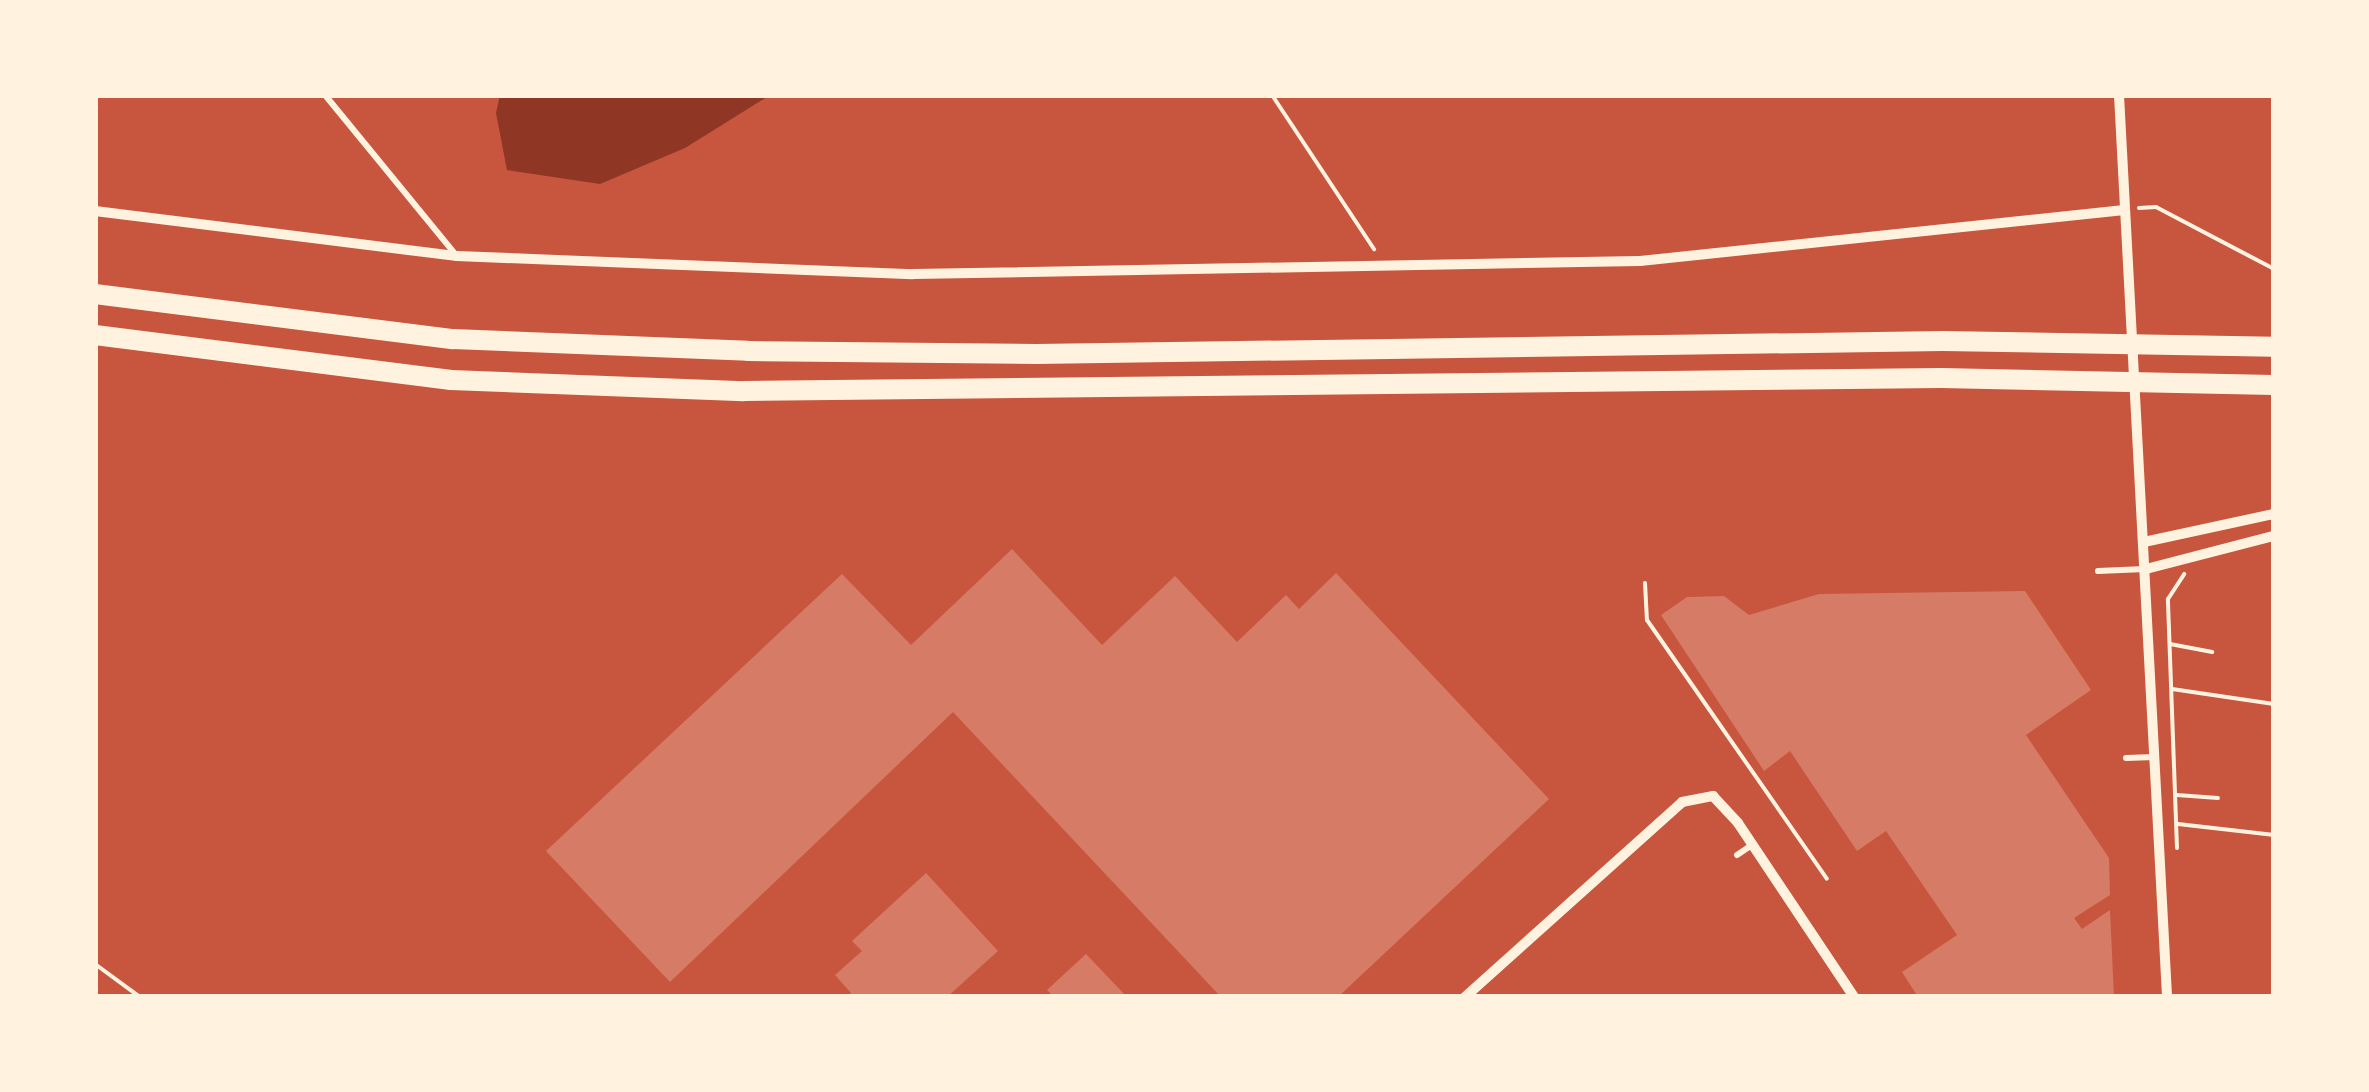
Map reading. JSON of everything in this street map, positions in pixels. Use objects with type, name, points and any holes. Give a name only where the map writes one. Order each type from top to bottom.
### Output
[{"type":"highway","points":[[95,294],[453,338],[748,351],[1036,354],[1943,340],[2274,347]]},
{"type":"highway","points":[[95,335],[450,380],[744,391],[1941,378],[2274,385]]},
{"type":"street","points":[[2118,95],[2158,756],[2167,997]]},
{"type":"street","points":[[95,211],[457,256],[913,274],[1640,261],[2124,210]]},
{"type":"street","points":[[2144,542],[2274,514]]},
{"type":"street","points":[[2146,569],[2184,564],[2274,536]]},
{"type":"street","points":[[1465,997],[1682,802],[1713,796],[1753,845],[1854,997]]},
{"type":"lane","points":[[325,95],[457,256]]},
{"type":"lane","points":[[2098,571],[2146,569]]},
{"type":"lane","points":[[2126,758],[2158,756]]},
{"type":"lane","points":[[1736,855],[1753,845]]},
{"type":"path","points":[[1272,95],[1385,266]]},
{"type":"path","points":[[2124,210],[2156,207],[2274,269]]},
{"type":"path","points":[[2177,861],[2168,599],[2184,564]]},
{"type":"path","points":[[1645,583],[1648,620],[1827,879]]},
{"type":"path","points":[[2170,644],[2212,652]]},
{"type":"path","points":[[2172,690],[2274,704]]},
{"type":"path","points":[[2176,796],[2218,798]]},
{"type":"path","points":[[2178,824],[2274,835]]},
{"type":"path","points":[[95,964],[140,997]]},
{"type":"shaded area","points":[[500,95],[770,95],[685,148],[600,184],[507,170],[496,113]]},
{"type":"building","points":[[1012,549],[1102,645],[1175,576],[1237,642],[1286,595],[1299,609],[1336,573],[1549,799],[1338,997],[1221,997],[953,712],[670,982],[546,851],[842,574],[911,645]]},
{"type":"building","points":[[2025,591],[2091,690],[2026,735],[2109,858],[2110,895],[2074,918],[2082,929],[2110,910],[2114,997],[1918,997],[1902,972],[1957,935],[1886,831],[1857,851],[1790,751],[1764,771],[1661,615],[1687,597],[1724,596],[1749,615],[1819,594]]},
{"type":"building","points":[[926,873],[998,951],[947,997],[847,997],[851,993],[835,975],[862,951],[852,941]]},
{"type":"building","points":[[1086,954],[1127,997],[1054,997],[1047,990]]}]
